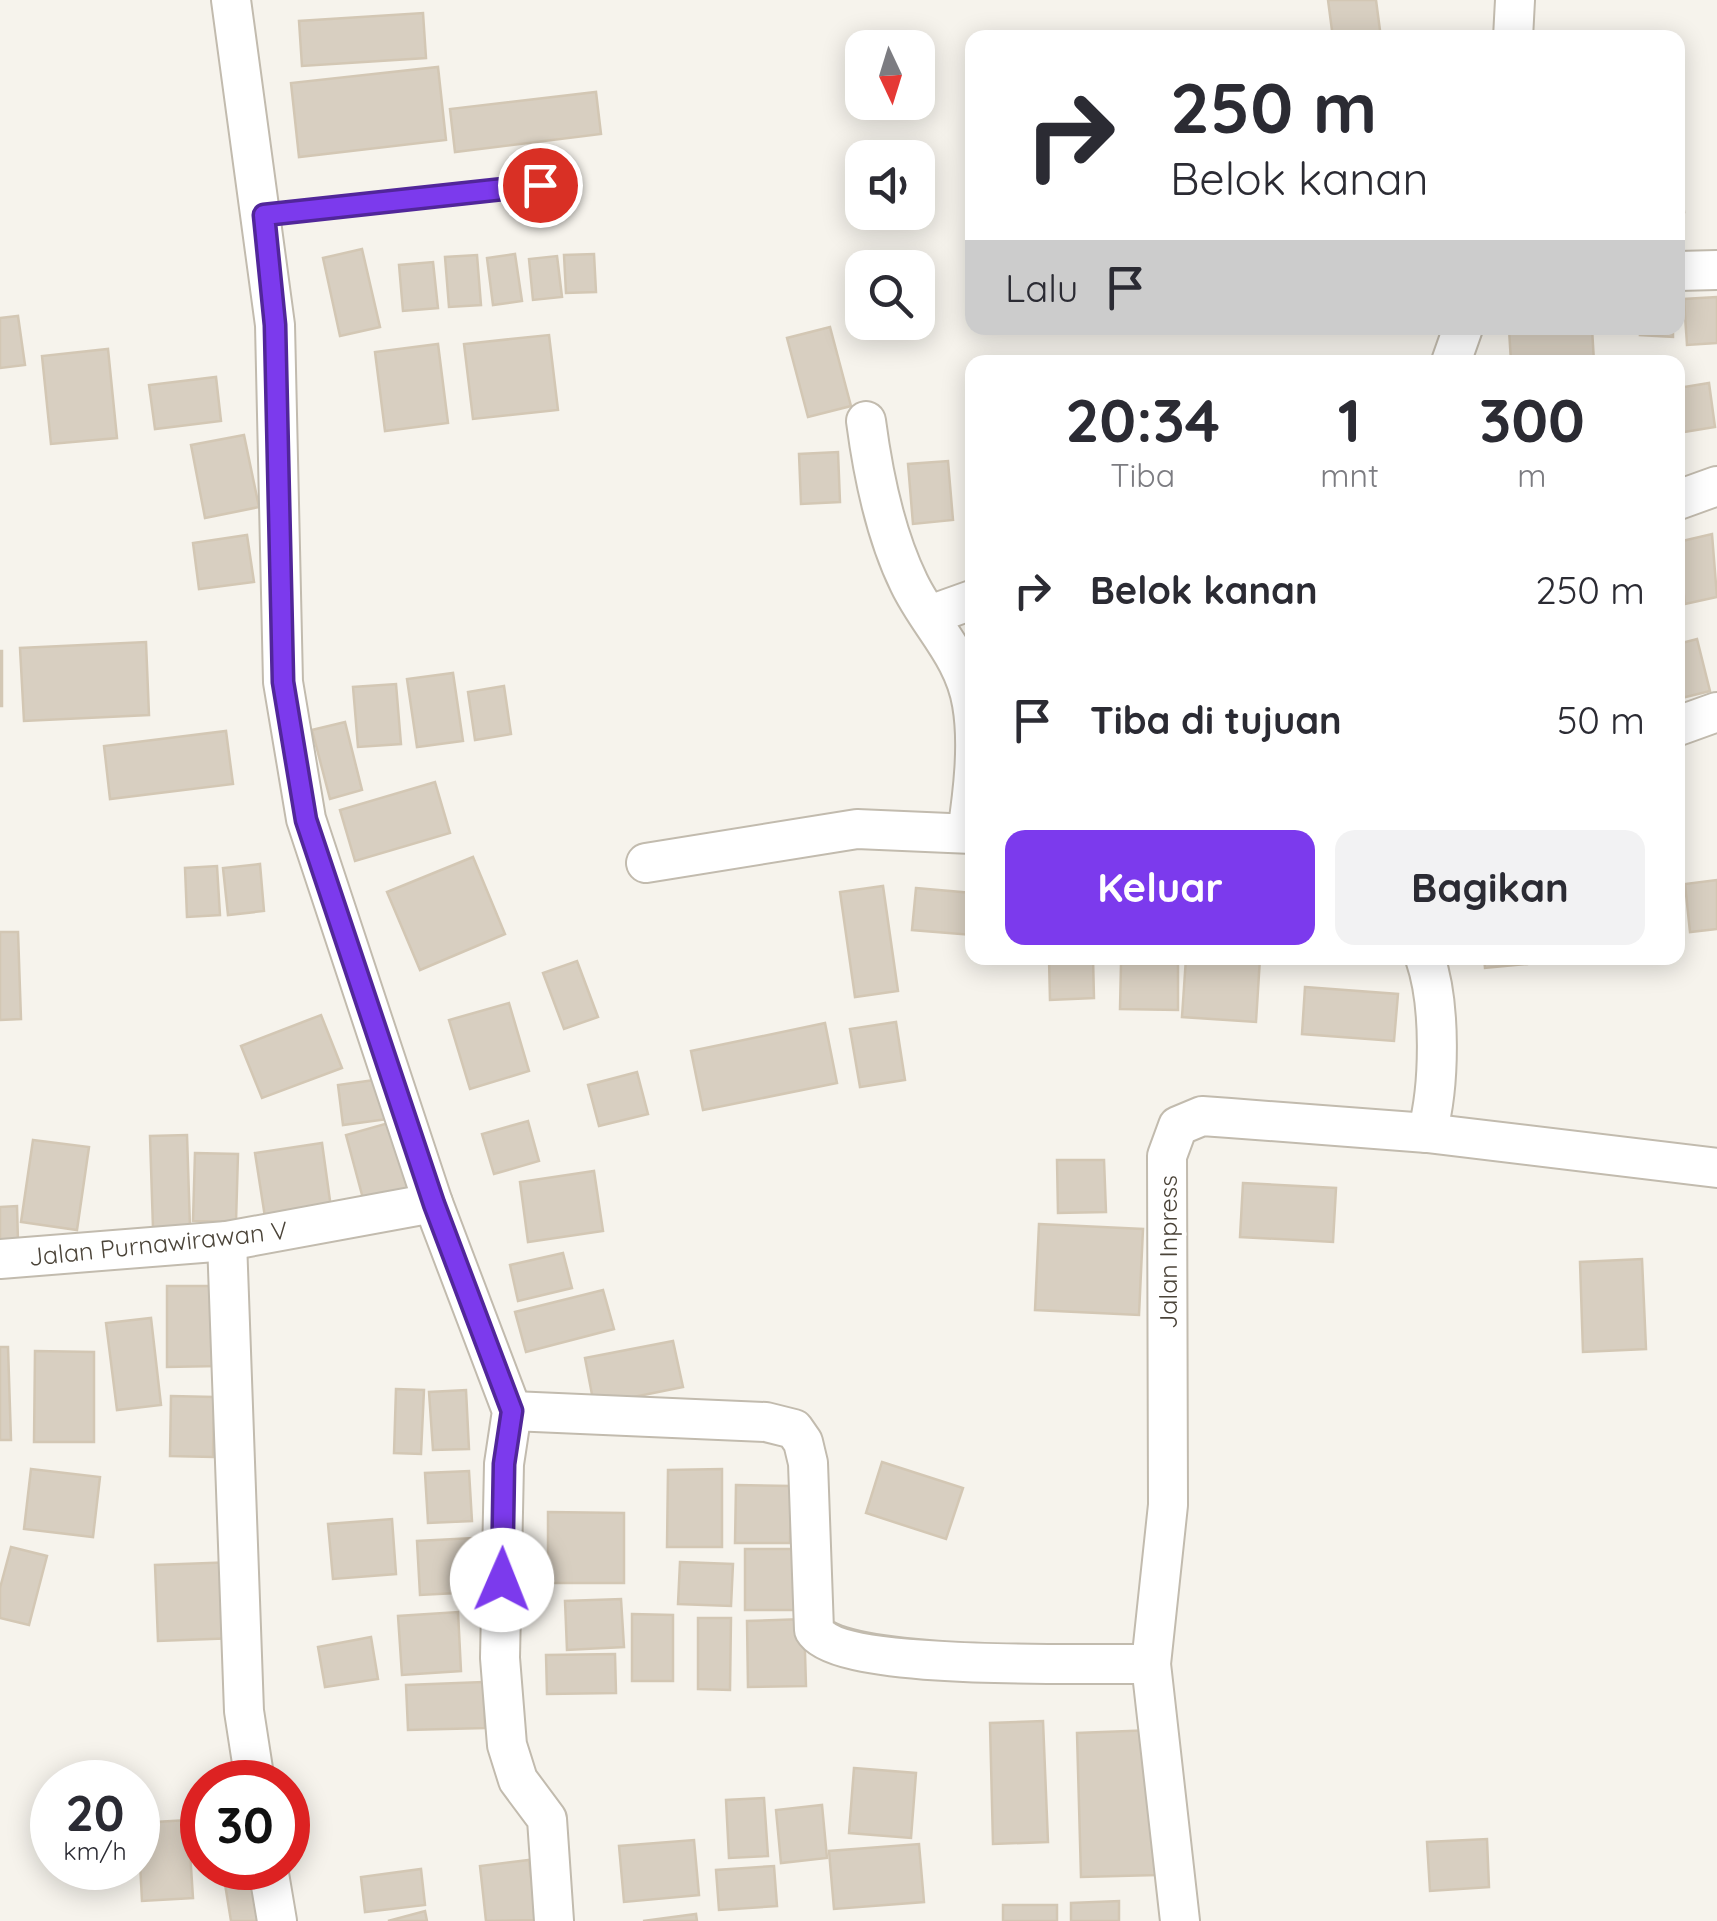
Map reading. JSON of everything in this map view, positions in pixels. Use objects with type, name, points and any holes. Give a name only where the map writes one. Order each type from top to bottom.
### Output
[{"type":"street","points":[[232,0],[264,215],[275,325],[283,682],[303,800],[434,1204],[512,1411],[504,1464],[500,1658],[507,1745],[518,1780],[547,1819],[554,1921]]},
{"type":"street","points":[[1513,30],[1515,0]]},
{"type":"street","points":[[1685,271],[1717,270]]},
{"type":"street","points":[[866,420],[892,539],[909,585],[957,656],[965,682]]},
{"type":"street","points":[[1685,497],[1717,486]]},
{"type":"street","points":[[930,614],[965,602]]},
{"type":"street","points":[[1685,723],[1717,712]]},
{"type":"street","points":[[646,863],[857,829],[965,834]]},
{"type":"street","points":[[1427,965],[1433,981],[1435,1104],[1427,1133]]},
{"type":"street","name":"Jalan Inpress","points":[[1180,1921],[1151,1664],[1168,1505],[1167,1156],[1178,1126],[1202,1116],[1427,1133],[1717,1168]]},
{"type":"street","name":"Jalan Purnawirawan V","points":[[0,1259],[227,1241],[434,1204]]},
{"type":"street","points":[[227,1241],[244,1711],[252,1760]]},
{"type":"street","points":[[512,1411],[766,1422],[794,1429],[804,1442],[808,1463],[814,1630],[828,1646],[916,1661],[1151,1664]]},
{"type":"street","points":[[272,1890],[277,1921]]},
{"type":"lane","points":[[264,215],[540,185]]},
{"type":"building","points":[[1328,0],[1376,0],[1380,30],[1332,30]]},
{"type":"building","points":[[423,13],[426,58],[302,66],[299,21]]},
{"type":"building","points":[[438,67],[446,140],[299,157],[291,83]]},
{"type":"building","points":[[596,92],[601,134],[455,152],[450,109]]},
{"type":"building","points":[[362,249],[380,327],[340,336],[323,258]]},
{"type":"building","points":[[515,254],[522,301],[493,305],[487,258]]},
{"type":"building","points":[[594,254],[596,292],[566,293],[564,255]]},
{"type":"building","points":[[477,255],[481,305],[449,307],[445,257]]},
{"type":"building","points":[[557,256],[562,297],[533,300],[529,259]]},
{"type":"building","points":[[433,262],[438,308],[403,311],[399,265]]},
{"type":"building","points":[[1717,297],[1717,343],[1687,345],[1685,299]]},
{"type":"building","points":[[18,316],[25,365],[0,368],[0,318]]},
{"type":"building","points":[[830,327],[851,406],[808,417],[787,338]]},
{"type":"building","points":[[549,335],[558,410],[473,419],[464,344]]},
{"type":"building","points":[[1509,335],[1592,335],[1594,355],[1511,355]]},
{"type":"building","points":[[438,344],[448,423],[385,431],[375,352]]},
{"type":"building","points":[[108,349],[117,438],[51,444],[42,356]]},
{"type":"building","points":[[216,377],[221,421],[155,429],[149,385]]},
{"type":"building","points":[[1709,383],[1715,427],[1685,432],[1685,387]]},
{"type":"building","points":[[244,435],[259,507],[205,518],[191,445]]},
{"type":"building","points":[[838,452],[840,502],[801,504],[799,454]]},
{"type":"building","points":[[948,461],[953,520],[913,524],[908,464]]},
{"type":"building","points":[[1712,534],[1717,597],[1685,604],[1685,540]]},
{"type":"building","points":[[247,535],[254,582],[199,589],[193,543]]},
{"type":"building","points":[[1697,639],[1710,691],[1685,697],[1685,642]]},
{"type":"building","points":[[146,642],[149,715],[24,721],[20,648]]},
{"type":"building","points":[[2,651],[2,706],[0,706]]},
{"type":"building","points":[[453,673],[463,741],[417,747],[407,679]]},
{"type":"building","points":[[396,684],[401,744],[358,747],[353,687]]},
{"type":"building","points":[[504,686],[511,734],[475,740],[468,692]]},
{"type":"building","points":[[345,722],[362,790],[330,799],[312,730]]},
{"type":"building","points":[[226,731],[233,784],[110,799],[104,746]]},
{"type":"building","points":[[435,782],[450,833],[355,861],[340,810]]},
{"type":"building","points":[[473,857],[505,934],[420,970],[387,892]]},
{"type":"building","points":[[260,864],[264,911],[228,915],[223,868]]},
{"type":"building","points":[[217,866],[220,915],[187,917],[185,868]]},
{"type":"building","points":[[1717,880],[1717,929],[1690,932],[1685,884]]},
{"type":"building","points":[[883,886],[898,991],[855,997],[840,892]]},
{"type":"building","points":[[916,888],[965,892],[965,934],[912,930]]},
{"type":"building","points":[[0,932],[18,932],[21,1019],[0,1020]]},
{"type":"building","points":[[577,961],[598,1017],[564,1029],[543,973]]},
{"type":"building","points":[[1049,965],[1093,965],[1094,998],[1050,1000]]},
{"type":"building","points":[[1121,965],[1178,965],[1178,1010],[1120,1009]]},
{"type":"building","points":[[1186,965],[1260,965],[1256,1022],[1182,1017]]},
{"type":"building","points":[[1305,987],[1398,994],[1394,1041],[1302,1034]]},
{"type":"building","points":[[509,1003],[529,1071],[470,1089],[449,1020]]},
{"type":"building","points":[[321,1015],[342,1068],[262,1098],[241,1046]]},
{"type":"building","points":[[896,1022],[905,1080],[860,1087],[850,1029]]},
{"type":"building","points":[[825,1023],[837,1083],[703,1110],[691,1051]]},
{"type":"building","points":[[637,1072],[648,1114],[599,1126],[588,1085]]},
{"type":"building","points":[[382,1079],[388,1119],[343,1125],[338,1085]]},
{"type":"building","points":[[528,1121],[539,1161],[494,1174],[482,1134]]},
{"type":"building","points":[[392,1122],[411,1193],[365,1206],[346,1135]]},
{"type":"building","points":[[187,1135],[190,1227],[153,1228],[150,1136]]},
{"type":"building","points":[[33,1140],[89,1147],[77,1230],[21,1222]]},
{"type":"building","points":[[322,1143],[331,1208],[265,1217],[255,1153]]},
{"type":"building","points":[[195,1153],[238,1154],[236,1222],[193,1221]]},
{"type":"building","points":[[1057,1160],[1104,1160],[1106,1212],[1058,1213]]},
{"type":"building","points":[[594,1171],[603,1231],[528,1242],[520,1182]]},
{"type":"building","points":[[1243,1183],[1336,1188],[1333,1242],[1240,1237]]},
{"type":"building","points":[[17,1206],[18,1241],[0,1242],[0,1207]]},
{"type":"building","points":[[1039,1224],[1143,1229],[1139,1315],[1035,1310]]},
{"type":"building","points":[[563,1253],[572,1288],[518,1301],[510,1265]]},
{"type":"building","points":[[1642,1259],[1646,1349],[1583,1352],[1580,1262]]},
{"type":"building","points":[[167,1286],[219,1286],[219,1366],[167,1367]]},
{"type":"building","points":[[603,1290],[614,1329],[526,1352],[515,1312]]},
{"type":"building","points":[[151,1318],[161,1405],[117,1410],[106,1323]]},
{"type":"building","points":[[673,1341],[683,1387],[594,1405],[585,1358]]},
{"type":"building","points":[[0,1347],[8,1347],[11,1440],[0,1440]]},
{"type":"building","points":[[35,1351],[94,1352],[94,1442],[34,1442]]},
{"type":"building","points":[[396,1389],[424,1390],[421,1454],[394,1453]]},
{"type":"building","points":[[466,1390],[469,1449],[433,1450],[429,1392]]},
{"type":"building","points":[[171,1396],[214,1397],[213,1457],[170,1456]]},
{"type":"building","points":[[882,1462],[963,1488],[946,1539],[866,1513]]},
{"type":"building","points":[[31,1469],[100,1477],[93,1537],[24,1529]]},
{"type":"building","points":[[722,1469],[722,1547],[667,1547],[668,1470]]},
{"type":"building","points":[[469,1471],[472,1521],[428,1523],[425,1473]]},
{"type":"building","points":[[736,1485],[791,1486],[790,1543],[735,1543]]},
{"type":"building","points":[[548,1512],[624,1513],[624,1583],[548,1583]]},
{"type":"building","points":[[392,1519],[396,1574],[333,1579],[328,1524]]},
{"type":"building","points":[[473,1538],[476,1592],[420,1595],[417,1541]]},
{"type":"building","points":[[11,1547],[47,1556],[29,1625],[0,1618],[0,1588]]},
{"type":"building","points":[[745,1549],[797,1549],[797,1610],[745,1610]]},
{"type":"building","points":[[235,1562],[237,1638],[158,1641],[155,1565]]},
{"type":"building","points":[[680,1562],[733,1564],[731,1606],[678,1604]]},
{"type":"building","points":[[621,1599],[624,1647],[567,1650],[565,1601]]},
{"type":"building","points":[[458,1612],[461,1671],[402,1675],[398,1616]]},
{"type":"building","points":[[632,1614],[673,1615],[673,1681],[632,1681]]},
{"type":"building","points":[[698,1618],[731,1618],[730,1690],[698,1689]]},
{"type":"building","points":[[804,1619],[806,1686],[748,1687],[747,1621]]},
{"type":"building","points":[[371,1637],[378,1679],[325,1687],[318,1647]]},
{"type":"building","points":[[615,1654],[616,1693],[547,1694],[546,1655]]},
{"type":"building","points":[[483,1682],[485,1728],[408,1730],[406,1685]]},
{"type":"building","points":[[1043,1721],[1048,1842],[993,1844],[990,1723]]},
{"type":"building","points":[[1154,1730],[1157,1875],[1081,1877],[1077,1733]]},
{"type":"building","points":[[854,1768],[916,1773],[911,1838],[849,1833]]},
{"type":"building","points":[[764,1798],[768,1856],[729,1858],[726,1800]]},
{"type":"building","points":[[822,1805],[827,1858],[781,1863],[776,1810]]},
{"type":"building","points":[[180,1820],[180,1890],[192,1890],[193,1898],[142,1901],[141,1890],[160,1890],[160,1822]]},
{"type":"building","points":[[1487,1839],[1489,1887],[1430,1891],[1427,1842]]},
{"type":"building","points":[[694,1840],[699,1895],[624,1902],[619,1846]]},
{"type":"building","points":[[919,1844],[924,1902],[834,1909],[829,1851]]},
{"type":"building","points":[[529,1860],[536,1920],[486,1921],[480,1866]]},
{"type":"building","points":[[774,1866],[777,1906],[719,1910],[716,1870]]},
{"type":"building","points":[[421,1869],[425,1905],[365,1912],[361,1877]]},
{"type":"building","points":[[226,1890],[265,1890],[259,1921],[231,1921]]},
{"type":"building","points":[[1119,1901],[1119,1921],[1071,1921],[1071,1903]]},
{"type":"building","points":[[1003,1905],[1057,1905],[1057,1921],[1003,1921]]},
{"type":"building","points":[[425,1911],[427,1921],[388,1921]]},
{"type":"building","points":[[696,1914],[697,1921],[643,1921]]},
{"type":"route","points":[[502,1580],[504,1464],[512,1411],[434,1204],[306,820],[283,682],[275,325],[264,215],[540,185]]}]
